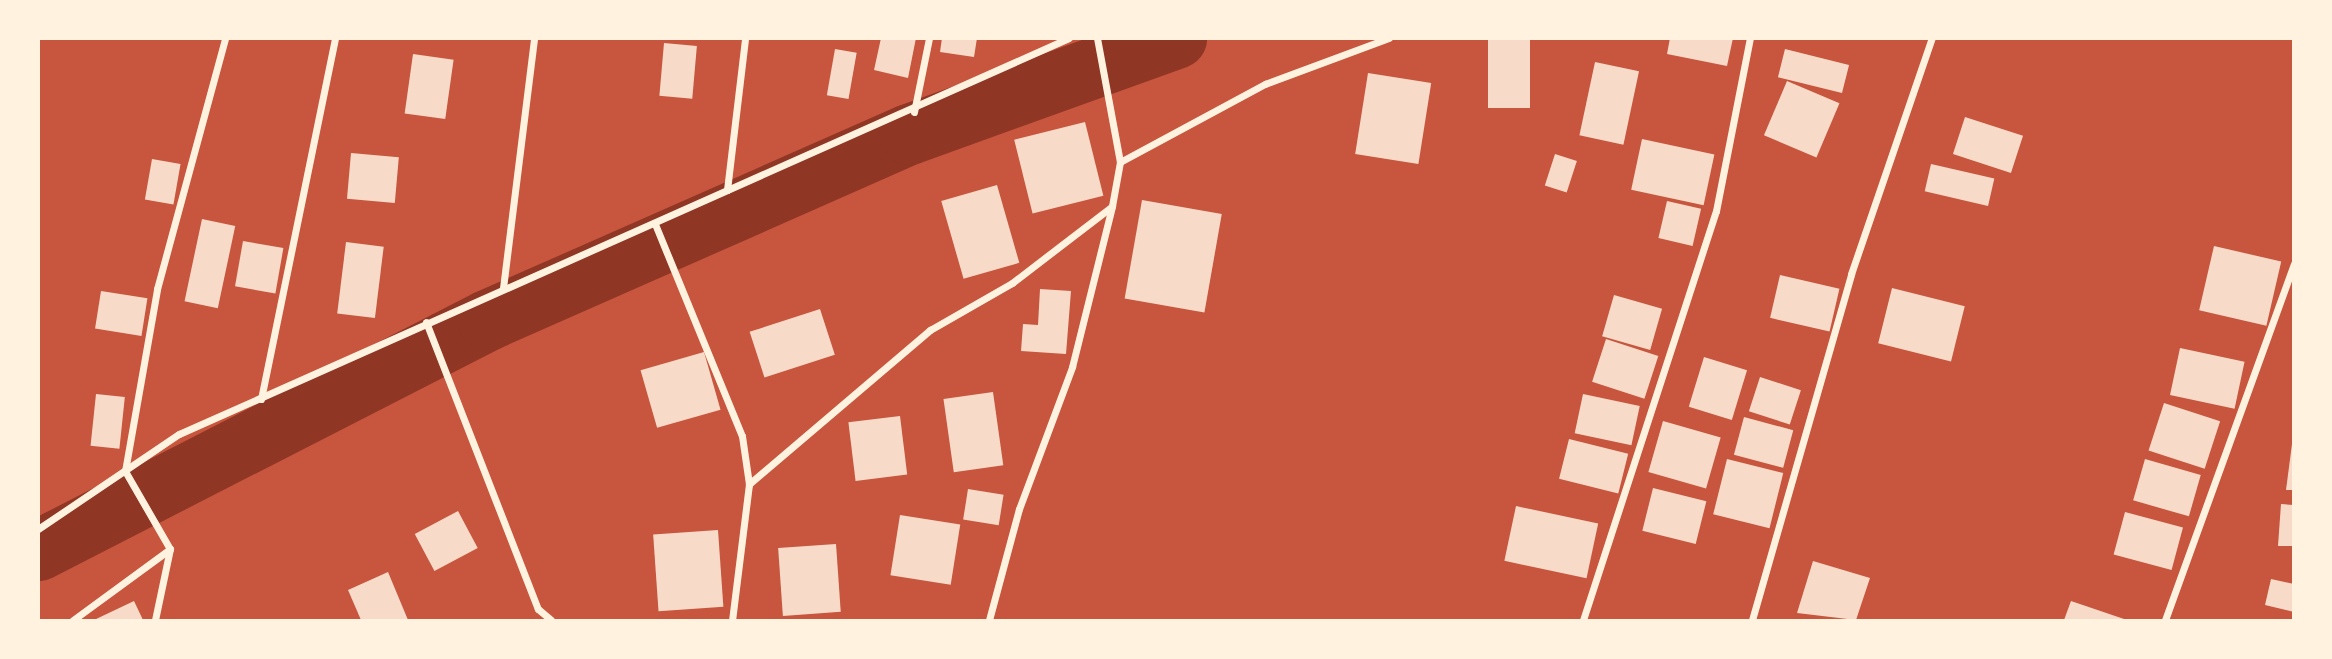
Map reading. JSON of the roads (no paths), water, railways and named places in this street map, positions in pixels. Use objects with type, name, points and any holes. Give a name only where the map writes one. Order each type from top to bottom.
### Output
[{"type":"street","points":[[155,621],[170,549],[125,471],[157,289],[225,38]]},
{"type":"street","points":[[261,399],[335,38]]},
{"type":"street","points":[[503,288],[534,38]]},
{"type":"street","points":[[727,190],[745,38]]},
{"type":"street","points":[[914,112],[929,38]]},
{"type":"street","points":[[38,529],[179,434],[261,399],[426,321],[914,112],[1044,43],[1069,38]]},
{"type":"street","points":[[989,621],[1019,509],[1072,367],[1112,206],[1120,162],[1097,38]]},
{"type":"street","points":[[1120,162],[1265,84],[1389,38]]},
{"type":"street","points":[[1583,621],[1716,211],[1750,38]]},
{"type":"street","points":[[1752,621],[1851,274],[1932,38]]},
{"type":"street","points":[[749,484],[930,330],[1012,283],[1112,206]]},
{"type":"street","points":[[655,224],[683,283],[742,436],[749,484],[732,621]]},
{"type":"street","points":[[2165,621],[2294,264]]},
{"type":"street","points":[[426,321],[447,386],[538,609],[551,621]]},
{"type":"street","points":[[73,621],[170,549]]},
{"type":"waterway","points":[[38,550],[487,320],[909,134],[1176,38]]}]
